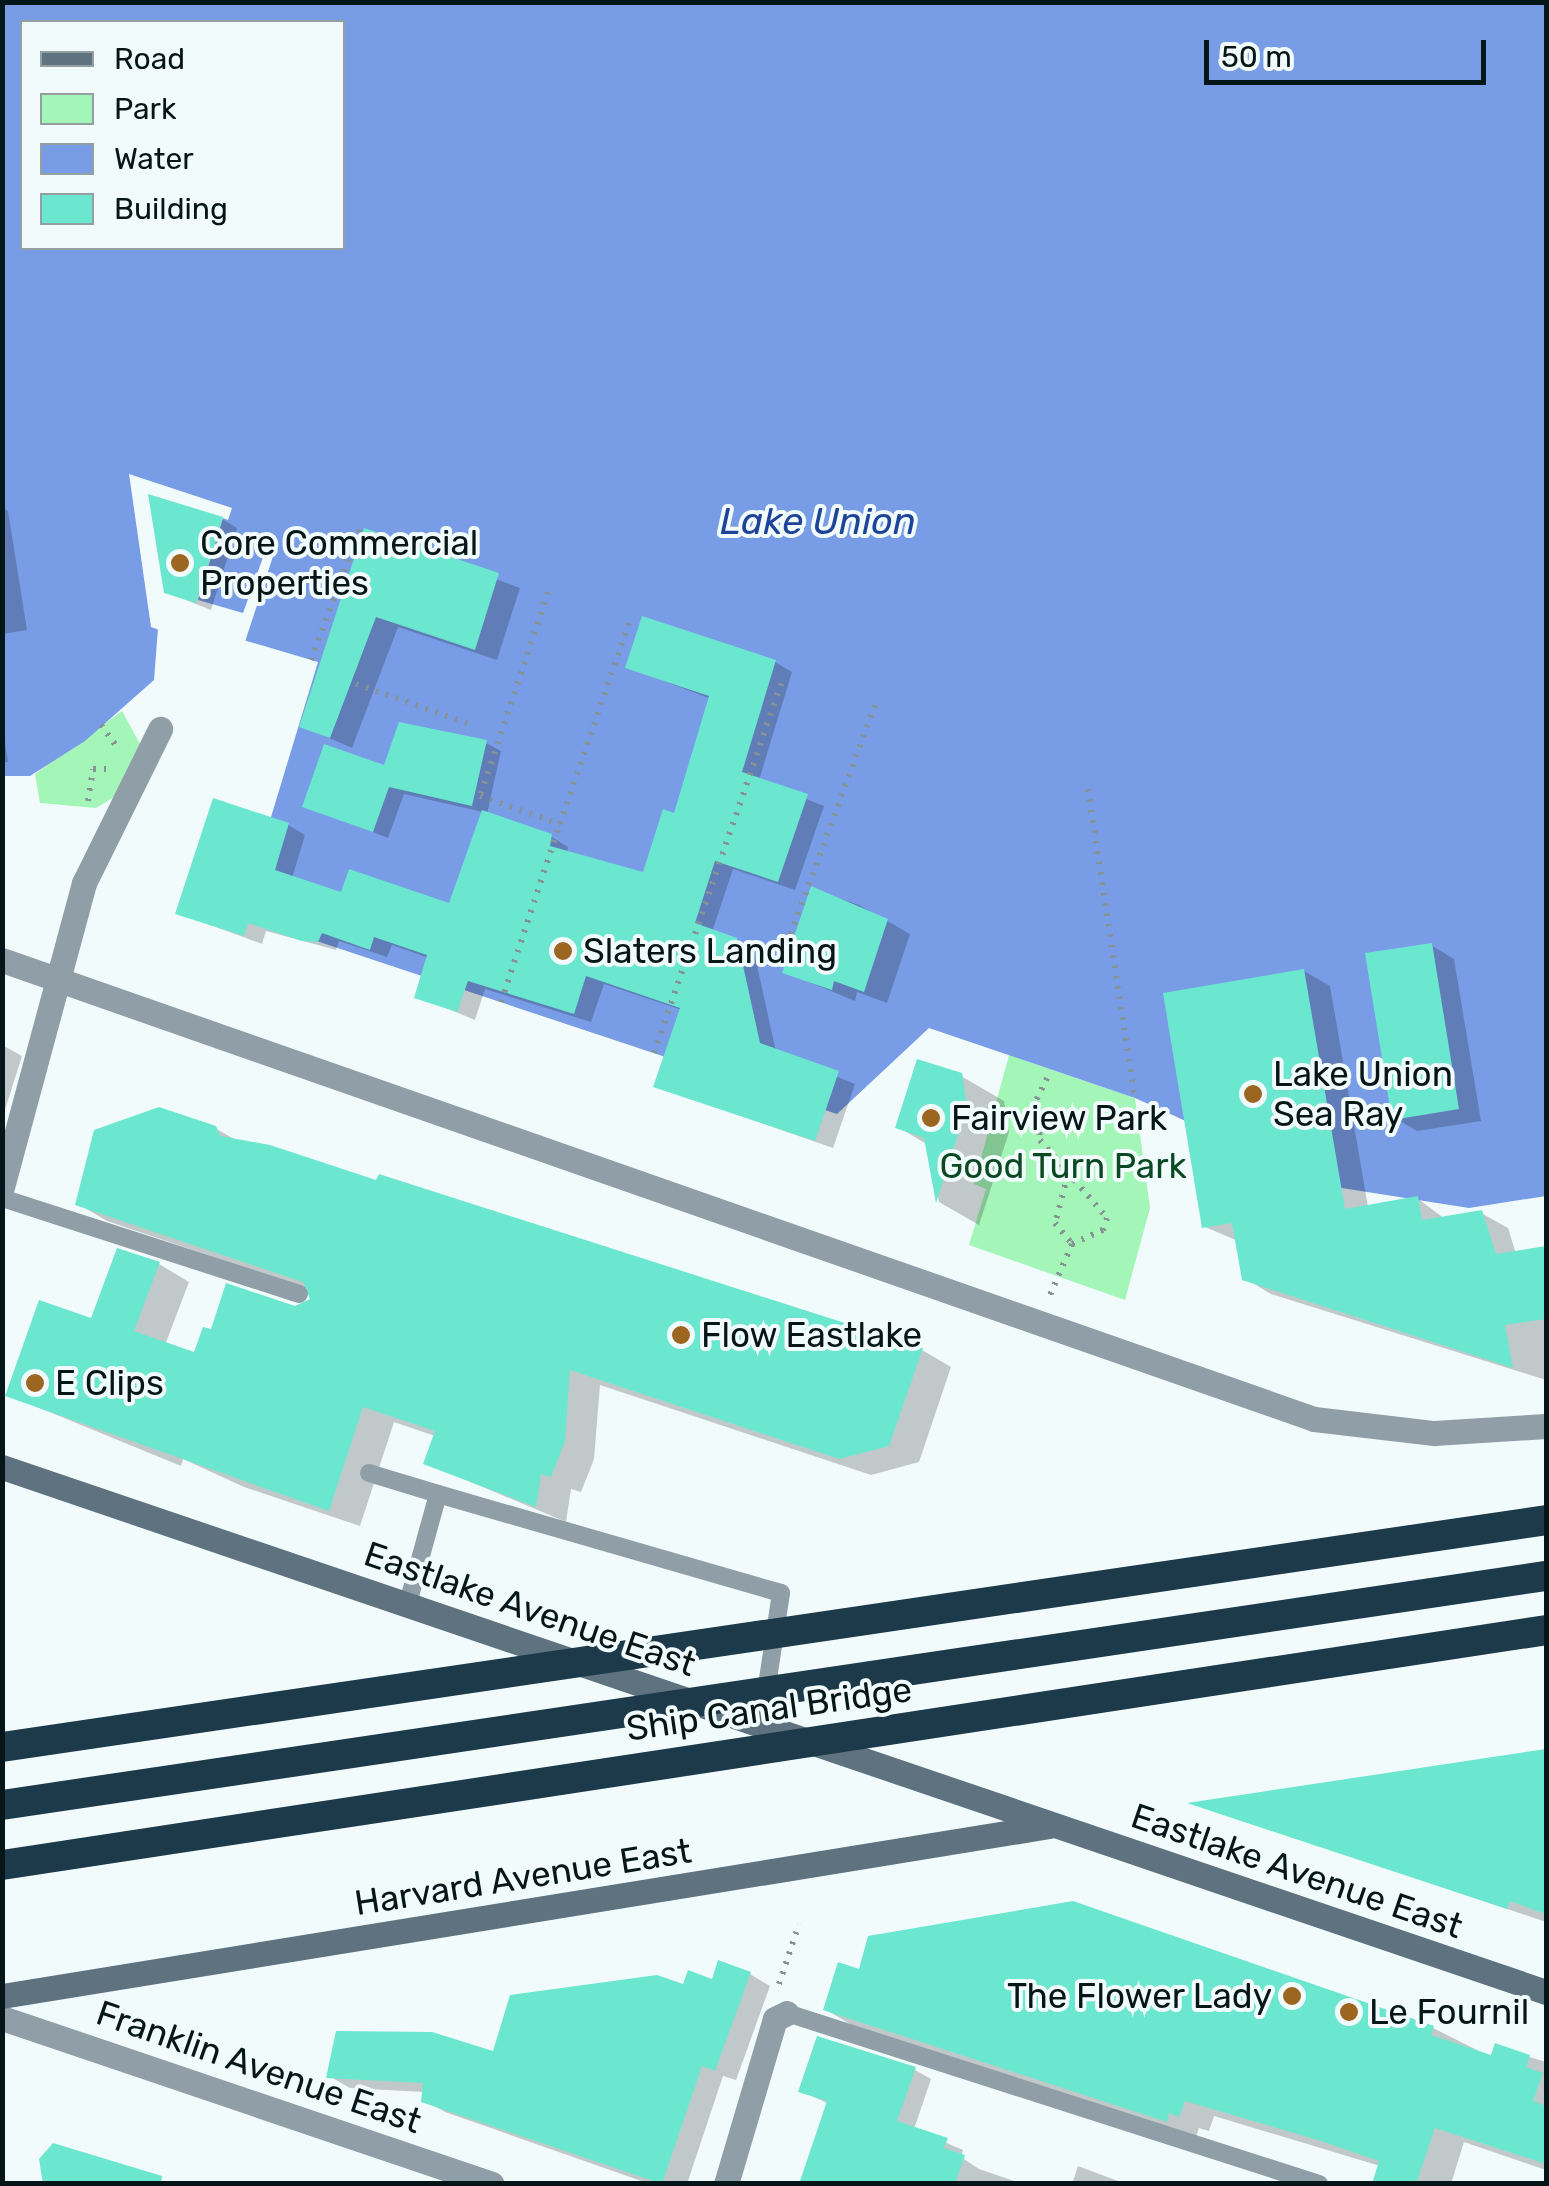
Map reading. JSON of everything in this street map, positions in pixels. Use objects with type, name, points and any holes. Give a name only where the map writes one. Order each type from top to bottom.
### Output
[{"type":"highway","name":"Ship Canal Bridge","points":[[2,1747],[1546,1520]]},
{"type":"highway","name":"Ship Canal Bridge","points":[[2,1805],[1546,1576]]},
{"type":"highway","name":"Ship Canal Bridge","points":[[2,1865],[1546,1630]]},
{"type":"main road","name":"Eastlake Avenue East","points":[[2,1467],[1546,1992]]},
{"type":"main road","name":"Harvard Avenue East","points":[[2,1996],[1054,1825]]},
{"type":"street","points":[[2,1187],[62,980],[84,884],[160,729]]},
{"type":"street","points":[[2,960],[1314,1419],[1434,1433],[1546,1426]]},
{"type":"street","points":[[726,2184],[781,2004]]},
{"type":"street","name":"Franklin Avenue East","points":[[2,2018],[492,2184]]},
{"type":"lane","points":[[2,1198],[300,1294]]},
{"type":"lane","points":[[369,1473],[781,1593],[761,1726]]},
{"type":"lane","points":[[408,1603],[438,1494]]},
{"type":"lane","points":[[781,2004],[1319,2184]]},
{"type":"path","points":[[311,660],[360,529]]},
{"type":"path","points":[[548,592],[480,796],[560,824]]},
{"type":"path","points":[[501,1002],[630,620]]},
{"type":"path","points":[[654,1053],[784,676]]},
{"type":"path","points":[[356,684],[467,723]]},
{"type":"path","points":[[787,944],[878,700]]},
{"type":"path","points":[[100,725],[109,733]]},
{"type":"path","points":[[90,790],[92,779]]},
{"type":"path","points":[[1088,789],[1135,1098]]},
{"type":"path","points":[[1047,1078],[1036,1100],[1040,1140],[1107,1218],[1103,1230],[1072,1244],[1060,1262]]},
{"type":"path","points":[[1068,1174],[1055,1223],[1072,1244]]},
{"type":"path","points":[[781,2004],[799,1924]]},
{"type":"green space","points":[[122,711],[140,744],[124,791],[96,808],[40,803],[35,774]]},
{"type":"green space","name":"Good Turn Park","points":[[1009,1055],[1135,1098],[1150,1208],[1125,1300],[969,1245],[986,1189],[974,1184]]},
{"type":"water","name":"Lake Union","points":[[2,3],[1546,3],[1546,1196],[1469,1208],[1329,1186],[1135,1098],[929,1028],[837,1114],[241,916],[318,662],[159,615],[154,680],[85,741],[30,776],[3,776]]},
{"type":"pier","points":[[129,474],[232,508],[228,520],[223,518],[198,600],[243,613],[270,538],[278,541],[244,645],[162,622],[162,631],[151,627]]},
{"type":"building","points":[[148,494],[223,517],[196,603],[164,593]]},
{"type":"building","points":[[364,528],[499,573],[475,650],[376,617],[330,738],[299,727]]},
{"type":"building","points":[[642,616],[776,660],[742,772],[808,794],[778,882],[715,861],[695,923],[737,938],[760,1043],[839,1071],[815,1141],[653,1087],[680,1008],[586,976],[574,1014],[468,981],[457,1012],[414,998],[427,955],[374,937],[370,950],[322,933],[318,942],[302,941],[248,923],[244,936],[175,914],[213,798],[289,823],[275,870],[341,892],[349,869],[449,903],[482,810],[552,834],[550,846],[643,872],[663,809],[674,813],[709,696],[625,668]]},
{"type":"building","points":[[399,722],[487,740],[472,806],[389,787],[373,832],[302,807],[324,744],[384,765]]},
{"type":"building","points":[[811,886],[888,919],[864,992],[834,981],[832,990],[782,973]]},
{"type":"building","points":[[1432,943],[1459,1109],[1392,1120],[1365,953]]},
{"type":"building","name":"Lake Union Sea Ray","points":[[1304,969],[1345,1209],[1418,1196],[1422,1220],[1482,1210],[1496,1254],[1546,1246],[1546,1319],[1505,1325],[1513,1368],[1242,1280],[1232,1223],[1202,1228],[1163,993]]},
{"type":"building","name":"Fairview Park","points":[[917,1059],[962,1073],[967,1107],[936,1203],[924,1138],[895,1128]]},
{"type":"building","points":[[159,1107],[216,1126],[220,1136],[270,1145],[376,1180],[379,1174],[923,1348],[889,1446],[839,1459],[570,1370],[565,1441],[551,1477],[541,1474],[536,1507],[423,1464],[435,1431],[363,1407],[329,1511],[5,1396],[39,1300],[91,1318],[117,1248],[160,1262],[134,1331],[194,1352],[203,1327],[211,1329],[226,1283],[295,1306],[310,1299],[303,1282],[75,1205],[94,1130]]},
{"type":"building","points":[[1546,1749],[1546,1914],[1510,1901],[1507,1909],[1187,1803]]},
{"type":"building","points":[[1073,1901],[1434,2026],[1431,2035],[1491,2055],[1495,2043],[1530,2055],[1526,2067],[1543,2073],[1533,2101],[1546,2106],[1546,2164],[1435,2128],[1416,2184],[1372,2184],[1379,2161],[1321,2141],[1185,2101],[1179,2117],[1169,2113],[1167,2122],[823,2010],[838,1962],[859,1969],[868,1936]]},
{"type":"building","points":[[718,1960],[751,1972],[715,2071],[702,2066],[662,2184],[421,2102],[423,2083],[326,2078],[336,2031],[432,2032],[493,2051],[510,1995],[657,1975],[683,1984],[688,1970],[712,1979]]},
{"type":"building","points":[[817,2036],[916,2067],[897,2121],[948,2138],[944,2148],[965,2155],[955,2184],[799,2184],[827,2101],[798,2092]]},
{"type":"building","points":[[53,2143],[162,2176],[161,2184],[43,2184],[39,2159]]},
{"type":"place","name":"Core Commercial Properties","points":[[180,563]]},
{"type":"place","name":"Slaters Landing","points":[[563,951]]},
{"type":"place","name":"Lake Union Sea Ray","points":[[1253,1094]]},
{"type":"place","name":"Fairview Park","points":[[931,1118]]},
{"type":"place","name":"Flow Eastlake","points":[[681,1335]]},
{"type":"place","name":"E Clips","points":[[35,1383]]},
{"type":"place","name":"The Flower Lady","points":[[1292,1996]]},
{"type":"place","name":"Le Fournil","points":[[1349,2012]]}]
